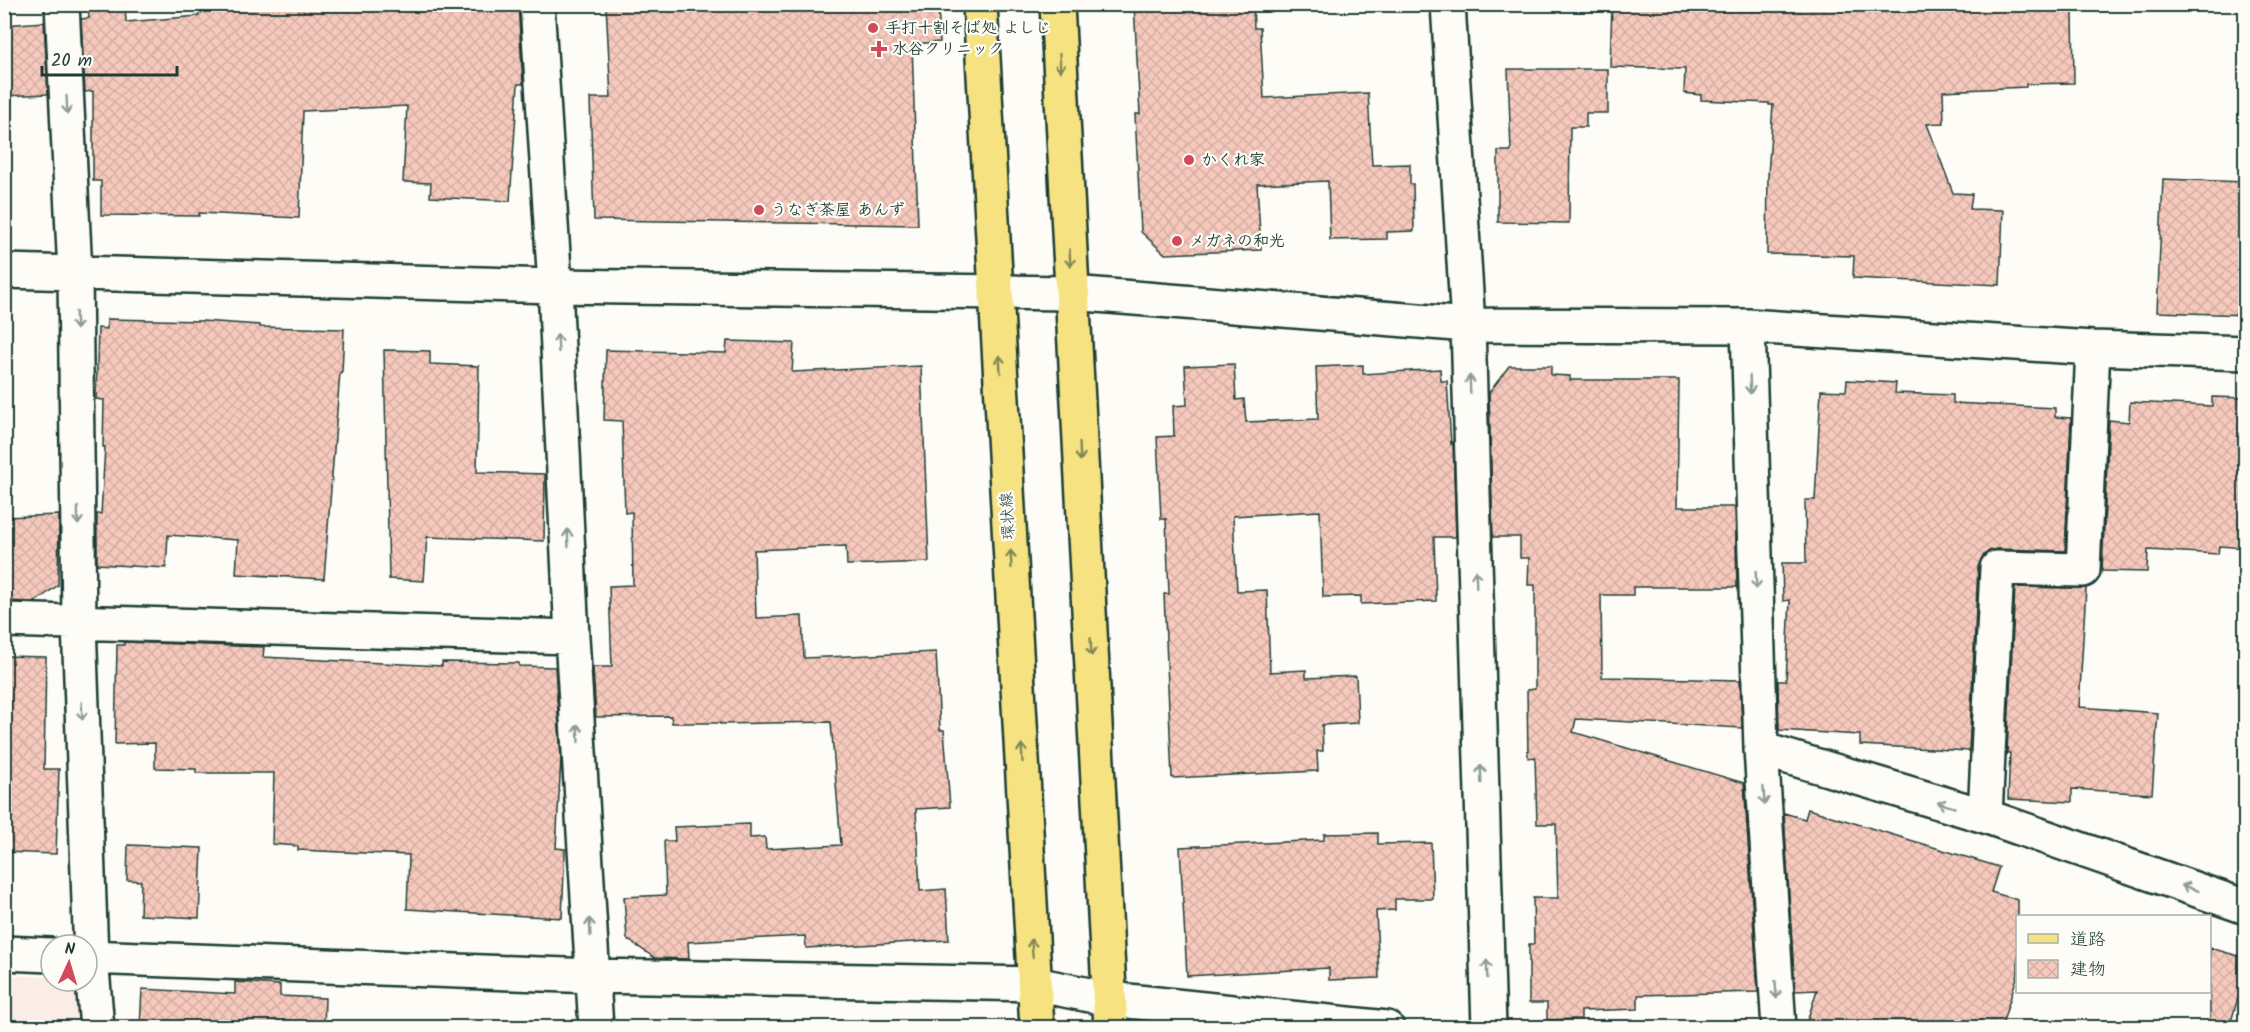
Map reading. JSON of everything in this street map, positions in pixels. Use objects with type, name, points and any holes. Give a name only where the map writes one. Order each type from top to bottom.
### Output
[{"type":"main road","name":"環状線","points":[[980,4],[1037,1028]]},
{"type":"main road","points":[[1057,4],[1110,1013]]},
{"type":"street","points":[[62,4],[75,273],[79,623],[88,933]]},
{"type":"street","points":[[537,4],[596,1028]]},
{"type":"street","points":[[1448,4],[1468,326],[1489,1028]]},
{"type":"street","points":[[4,271],[555,286],[1072,292],[1468,326],[1748,326],[2093,348],[2246,352]]},
{"type":"street","points":[[1748,326],[1761,749],[1779,1028]]},
{"type":"street","points":[[1985,816],[1997,568],[2083,570],[2093,348]]},
{"type":"street","points":[[4,620],[572,637]]},
{"type":"street","points":[[1761,749],[1985,816],[2246,907]]},
{"type":"street","points":[[4,953],[39,954]]},
{"type":"street","points":[[99,957],[593,976],[1035,984],[1110,1013],[1387,1028]]},
{"type":"street","points":[[93,993],[97,1028]]},
{"type":"shaded area","points":[[5,975],[39,976],[39,993],[79,993],[80,1027],[5,1028]]},
{"type":"building","points":[[88,4],[125,4],[126,22],[199,16],[198,4],[518,4],[523,84],[518,84],[510,201],[430,197],[431,183],[403,182],[407,106],[303,111],[299,218],[199,213],[199,216],[101,215],[101,181],[93,181],[93,91],[85,92],[81,19],[89,18]]},
{"type":"building","points":[[606,4],[938,4],[940,42],[912,44],[918,225],[594,220],[590,98],[611,98]]},
{"type":"building","points":[[1134,4],[1253,4],[1254,28],[1260,28],[1264,98],[1368,93],[1372,165],[1410,164],[1410,184],[1413,184],[1414,231],[1387,232],[1387,239],[1330,240],[1328,181],[1257,184],[1261,250],[1165,254],[1141,232],[1135,114],[1140,114]]},
{"type":"building","points":[[1612,4],[1771,11],[1771,7],[1848,9],[1848,4],[1885,4],[1885,11],[2040,4],[2040,11],[2073,11],[2074,83],[2026,84],[2026,87],[1943,91],[1944,123],[1927,124],[1953,193],[1972,194],[1970,209],[2003,210],[2000,285],[1853,278],[1854,256],[1767,254],[1768,175],[1773,105],[1701,100],[1701,95],[1684,93],[1685,69],[1610,67]]},
{"type":"building","points":[[44,22],[48,94],[4,96],[4,25]]},
{"type":"building","points":[[1508,69],[1608,69],[1608,113],[1586,113],[1586,127],[1570,127],[1569,223],[1498,222],[1498,151],[1511,151]]},
{"type":"building","points":[[2163,179],[2246,182],[2246,315],[2157,312]]},
{"type":"building","points":[[107,319],[202,321],[260,325],[260,327],[344,329],[324,579],[236,574],[238,540],[168,535],[166,568],[97,564],[97,514],[101,514],[105,447],[103,447],[104,400],[96,399],[98,328],[107,329]]},
{"type":"building","points":[[727,341],[794,343],[792,372],[921,366],[929,562],[847,565],[846,546],[754,550],[756,618],[802,616],[804,658],[936,652],[940,730],[944,730],[950,807],[916,809],[920,891],[946,889],[949,940],[806,948],[805,936],[688,942],[689,959],[655,958],[627,939],[624,897],[666,895],[664,841],[675,841],[674,827],[750,824],[750,838],[765,837],[766,849],[841,845],[831,722],[672,723],[671,716],[596,717],[593,667],[612,667],[609,586],[633,585],[632,512],[625,513],[622,421],[604,420],[606,350],[726,353]]},
{"type":"building","points":[[384,350],[430,351],[430,364],[479,366],[477,472],[545,474],[544,541],[427,537],[424,581],[389,579]]},
{"type":"building","points":[[1234,364],[1236,400],[1244,399],[1246,422],[1318,419],[1316,367],[1363,365],[1363,374],[1440,369],[1441,381],[1447,381],[1451,444],[1453,442],[1456,537],[1434,537],[1436,601],[1361,604],[1361,596],[1323,597],[1320,511],[1233,516],[1237,591],[1267,590],[1270,672],[1306,670],[1306,678],[1356,676],[1358,723],[1322,725],[1323,751],[1317,751],[1318,771],[1172,778],[1164,594],[1169,594],[1166,519],[1161,519],[1157,437],[1174,436],[1173,406],[1187,405],[1185,366]]},
{"type":"building","points":[[1509,366],[1551,366],[1551,375],[1570,376],[1570,380],[1679,380],[1677,507],[1735,507],[1737,587],[1633,587],[1633,595],[1601,595],[1602,677],[1740,680],[1742,728],[1576,719],[1573,732],[1744,783],[1758,992],[1638,995],[1638,1009],[1581,1011],[1581,1019],[1547,1020],[1547,1003],[1529,1003],[1529,944],[1534,944],[1533,898],[1558,898],[1556,824],[1537,824],[1535,757],[1528,758],[1527,690],[1535,689],[1535,585],[1528,585],[1529,558],[1520,558],[1520,537],[1493,537],[1489,393]]},
{"type":"building","points":[[1847,380],[1896,383],[1895,393],[1953,395],[1953,403],[2055,408],[2055,417],[2071,418],[2065,551],[1997,549],[1989,551],[1982,558],[1978,567],[1969,751],[1860,745],[1860,735],[1779,730],[1778,681],[1786,681],[1790,600],[1783,601],[1782,563],[1806,563],[1805,500],[1815,500],[1821,390],[1846,391]]},
{"type":"building","points":[[2212,397],[2246,398],[2246,548],[2219,546],[2218,554],[2148,550],[2147,572],[2102,571],[2109,420],[2129,422],[2130,402],[2212,406]]},
{"type":"building","points":[[59,515],[58,585],[35,602],[4,601],[4,517]]},
{"type":"building","points":[[2015,587],[2086,588],[2079,707],[2158,713],[2152,794],[2072,789],[2072,802],[2008,799],[2010,753],[2007,753]]},
{"type":"building","points":[[124,642],[264,647],[263,657],[442,666],[442,662],[519,663],[519,666],[555,667],[561,758],[556,848],[565,849],[562,918],[407,909],[409,855],[298,850],[298,846],[272,844],[274,773],[196,773],[196,769],[155,768],[155,743],[115,744],[117,645],[124,645]]},
{"type":"building","points":[[4,656],[46,657],[44,769],[59,769],[56,854],[4,852]]},
{"type":"building","points":[[1808,809],[1999,867],[1991,892],[2018,900],[2016,980],[2001,1028],[1805,1028],[1817,990],[1795,991],[1784,813],[1805,819]]},
{"type":"building","points":[[1378,833],[1378,844],[1431,843],[1433,899],[1395,899],[1395,910],[1376,911],[1379,978],[1329,980],[1329,968],[1187,976],[1180,847],[1324,840],[1324,834]]},
{"type":"building","points":[[128,845],[202,848],[199,918],[140,915],[141,881],[127,880]]},
{"type":"building","points":[[2211,948],[2246,958],[2246,972],[2229,1028],[2210,1028]]},
{"type":"building","points":[[235,982],[280,985],[280,996],[325,998],[324,1028],[140,1028],[142,989],[235,994]]},
{"type":"place","name":"手打十割そば処 よしじ","points":[[873,28]]},
{"type":"place","name":"水谷クリニック","points":[[879,49]]},
{"type":"place","name":"かくれ家","points":[[1189,160]]},
{"type":"place","name":"うなぎ茶屋 あんず","points":[[759,210]]},
{"type":"place","name":"メガネの和光","points":[[1177,241]]}]
